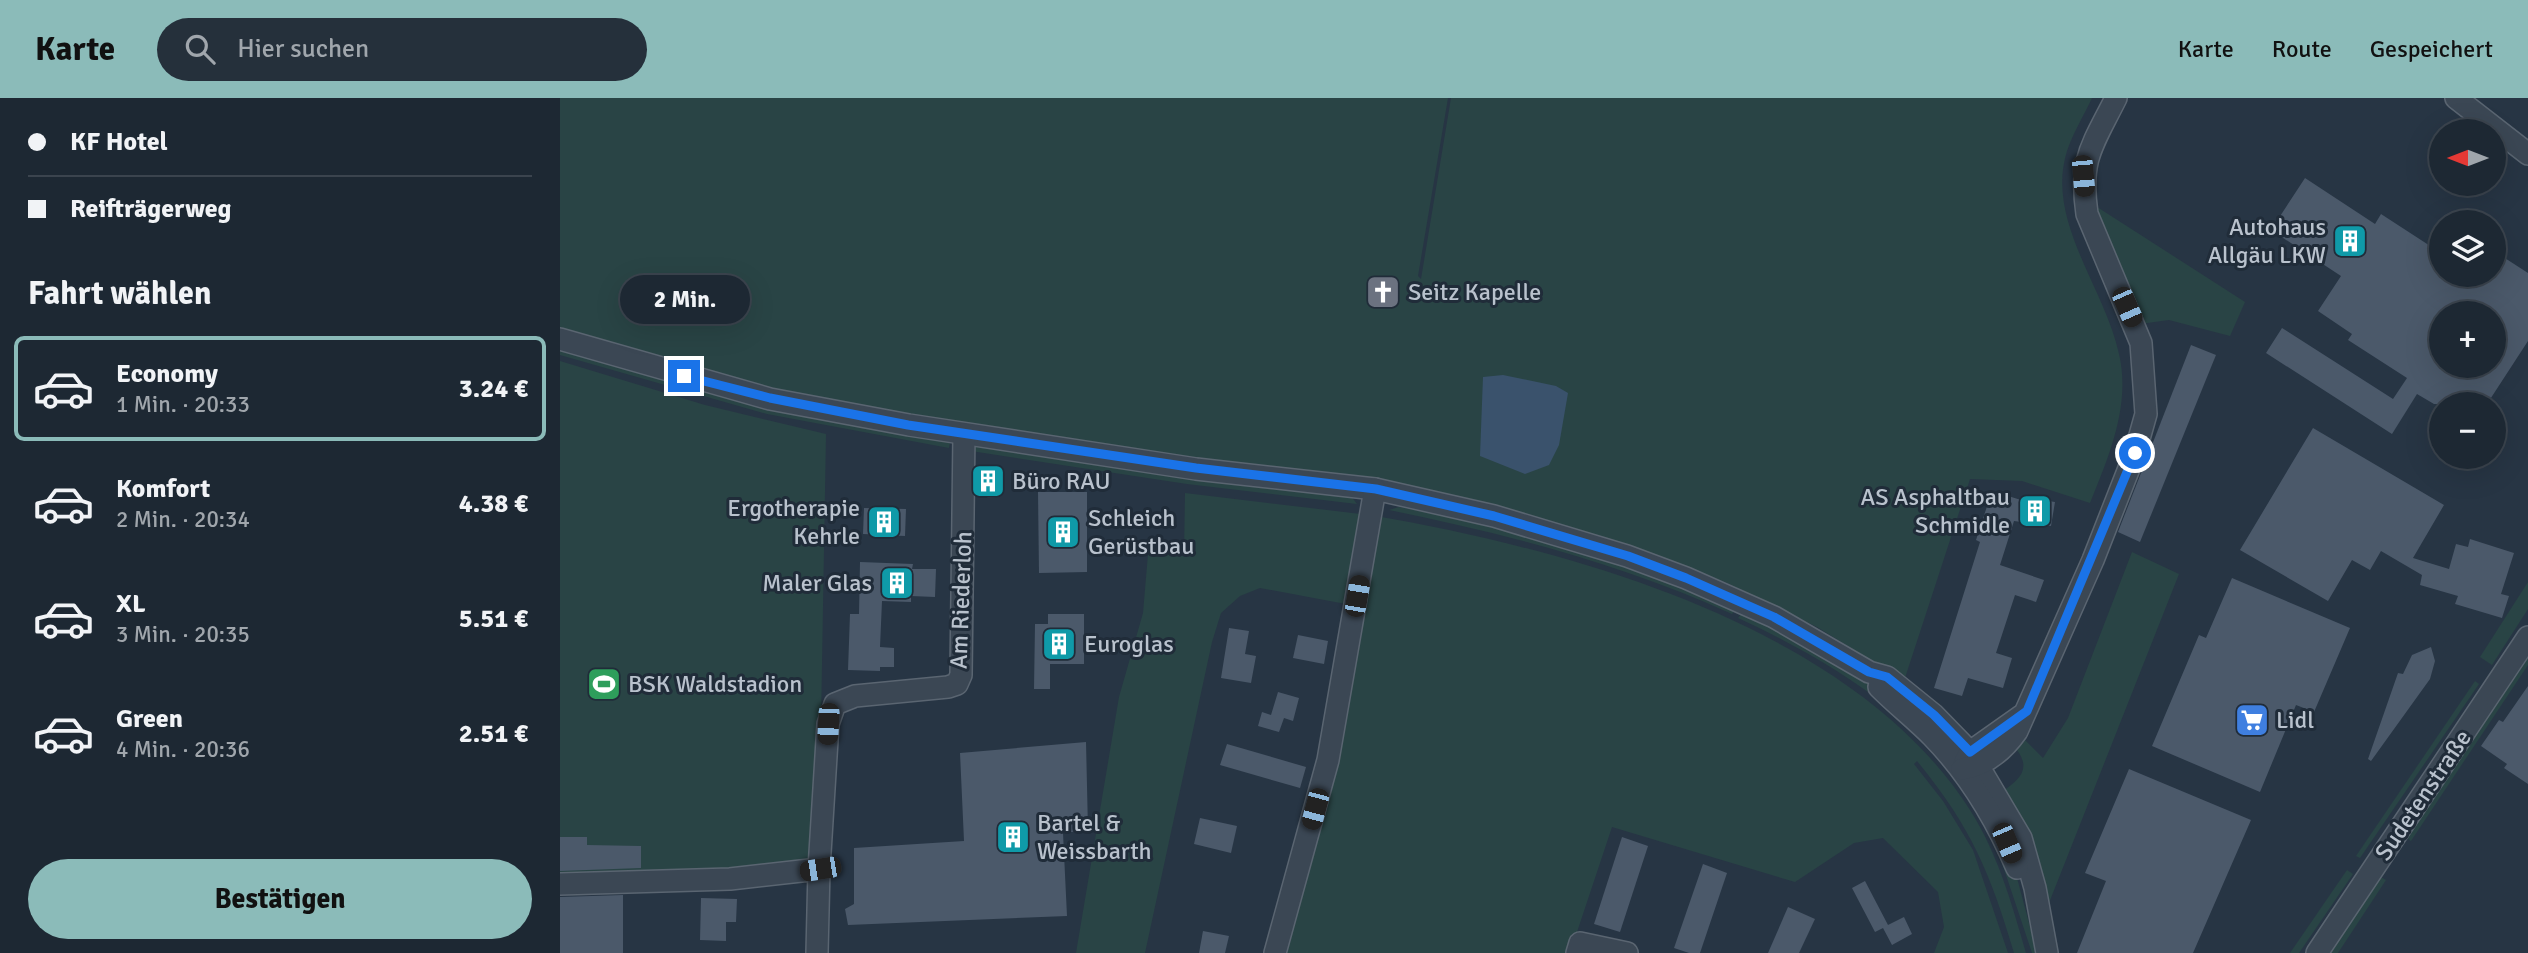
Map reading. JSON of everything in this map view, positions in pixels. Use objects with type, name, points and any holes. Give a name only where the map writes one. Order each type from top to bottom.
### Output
[{"type":"street","points":[[1971,762],[2007,746],[2027,711],[2093,560],[2135,453],[2146,414],[2141,344],[2087,214],[2083,176],[2086,159],[2116,98]]},
{"type":"street","points":[[2456,98],[2528,154]]},
{"type":"street","points":[[560,340],[770,398],[964,434],[1196,468],[1376,489],[1494,516],[1628,556],[1741,601],[1820,641],[1869,672],[1880,688],[1931,735],[1971,762],[2007,843],[2047,953]]},
{"type":"street","name":"Am Riederloh","points":[[817,953],[828,724],[835,704],[855,696],[948,687],[957,684],[961,675],[964,434]]},
{"type":"street","points":[[1275,953],[1328,760],[1376,489]]},
{"type":"street","name":"Sudetenstraße","points":[[2317,953],[2528,637]]},
{"type":"street","points":[[560,884],[730,879],[820,869]]},
{"type":"street","points":[[1577,953],[1580,943],[1627,953]]},
{"type":"green space","points":[[560,98],[1448,98],[1418,276],[1421,279],[1451,98],[2092,98],[2067,151],[2062,177],[2064,203],[2070,228],[2112,329],[2119,354],[2122,373],[2120,411],[2111,449],[2090,503],[2022,481],[1970,479],[1904,681],[1817,627],[1725,582],[1619,542],[1496,508],[913,416],[772,390],[560,330]]},
{"type":"green space","points":[[2094,205],[2245,302],[2230,336],[2169,320],[2140,324]]},
{"type":"green space","points":[[560,348],[769,408],[950,442],[949,448],[767,414],[560,355]]},
{"type":"green space","points":[[560,361],[705,405],[826,434],[821,722],[814,863],[560,880]]},
{"type":"green space","points":[[972,445],[1351,496],[1357,504],[1187,484],[971,451]]},
{"type":"green space","points":[[1185,493],[1369,515],[1351,605],[1260,588],[1240,596],[1221,613],[1212,642],[1145,953],[1076,953],[1119,697],[1143,613],[1148,554],[1184,555]]},
{"type":"green space","points":[[1399,507],[1485,525],[1570,548],[1654,576],[1735,610],[1732,614],[1649,580],[1563,552],[1477,529],[1389,510]]},
{"type":"green space","points":[[1376,516],[1537,551],[1622,576],[1705,608],[1784,646],[1857,692],[1919,747],[1970,810],[1989,844],[2010,898],[2026,953],[2014,953],[1977,851],[1952,807],[1917,761],[1914,764],[1943,801],[1973,850],[2008,953],[1934,953],[1944,927],[1938,892],[1883,838],[1854,843],[1795,882],[1612,827],[1570,953],[1280,953]]},
{"type":"green space","points":[[2132,552],[2179,574],[2047,908],[2003,791],[2022,773],[2023,763],[2017,750],[2024,739],[2043,758],[2068,718]]},
{"type":"green space","points":[[2528,582],[2528,609],[2492,665],[2480,657]]},
{"type":"green space","points":[[1741,614],[1824,653],[1863,679],[1880,694],[1892,710],[1856,683],[1818,660],[1738,618]]},
{"type":"green space","points":[[2528,652],[2528,665],[2411,841],[2405,837]]},
{"type":"green space","points":[[2475,681],[2479,684],[2360,858],[2356,856]]},
{"type":"green space","points":[[1997,848],[2017,878],[2037,953],[2032,953]]},
{"type":"green space","points":[[2347,870],[2353,874],[2299,953],[2290,953]]},
{"type":"green space","points":[[2379,876],[2386,880],[2338,953],[2328,953]]},
{"type":"water","points":[[1503,375],[1556,386],[1568,393],[1559,445],[1549,465],[1525,474],[1480,456],[1483,377]]},
{"type":"building","points":[[2305,178],[2375,224],[2381,214],[2429,245],[2429,287],[2506,287],[2506,259],[2528,273],[2528,341],[2506,375],[2506,301],[2429,301],[2429,378],[2504,378],[2495,392],[2429,392],[2429,401],[2417,394],[2392,434],[2266,353],[2282,328],[2393,399],[2407,378],[2348,340],[2352,334],[2318,311],[2341,276],[2271,230]]},
{"type":"building","points":[[2191,345],[2216,355],[2140,542],[2118,532]]},
{"type":"building","points":[[2313,428],[2444,505],[2413,558],[2449,569],[2456,544],[2468,547],[2470,539],[2514,553],[2501,594],[2509,596],[2502,618],[2455,604],[2458,596],[2420,585],[2422,575],[2381,551],[2370,570],[2352,560],[2328,601],[2240,550]]},
{"type":"building","name":"Büro RAU","points":[[977,470],[1001,475],[1000,497],[988,498],[976,487]]},
{"type":"building","points":[[1992,491],[2021,500],[2022,497],[2055,502],[2051,526],[2014,521],[2000,565],[2044,580],[2036,602],[2015,595],[1996,653],[2012,658],[2003,688],[1968,678],[1962,696],[1934,688],[1980,542],[1976,540]]},
{"type":"building","name":"Schleich Gerüstbau","points":[[1038,492],[1087,492],[1087,572],[1039,573]]},
{"type":"building","name":"Ergotherapie Kehrle","points":[[864,508],[906,509],[905,536],[863,534]]},
{"type":"building","points":[[860,562],[913,564],[912,569],[936,569],[935,597],[911,596],[911,602],[882,601],[880,647],[894,648],[894,667],[880,667],[880,671],[848,670],[850,614],[859,614]]},
{"type":"building","points":[[2232,578],[2350,628],[2314,712],[2296,705],[2260,792],[2152,746],[2199,635],[2206,638]]},
{"type":"building","name":"Euroglas","points":[[1048,614],[1084,614],[1084,664],[1050,664],[1050,689],[1034,689],[1035,624],[1048,624]]},
{"type":"building","points":[[1229,628],[1249,631],[1245,654],[1256,656],[1251,683],[1221,678]]},
{"type":"building","points":[[1298,635],[1328,641],[1324,664],[1293,658]]},
{"type":"building","points":[[2431,647],[2435,661],[2430,679],[2371,761],[2368,759],[2398,673],[2403,674],[2412,655]]},
{"type":"building","points":[[2528,686],[2528,784],[2504,768],[2507,764],[2481,746],[2499,720],[2503,722]]},
{"type":"building","points":[[1278,692],[1299,698],[1293,721],[1284,718],[1279,732],[1258,726],[1262,712],[1271,715]]},
{"type":"building","name":"Bartel & Weissbarth","points":[[1086,742],[1088,830],[1063,833],[1067,916],[848,925],[845,909],[854,904],[854,848],[964,841],[960,753]]},
{"type":"building","points":[[1227,744],[1306,767],[1300,788],[1220,765]]},
{"type":"building","points":[[2129,769],[2251,820],[2193,953],[2077,953],[2106,881],[2085,873]]},
{"type":"building","points":[[1200,818],[1237,826],[1231,853],[1194,844]]},
{"type":"building","points":[[560,837],[587,837],[587,845],[641,846],[641,868],[560,871]]},
{"type":"building","points":[[1622,837],[1648,846],[1620,932],[1594,924]]},
{"type":"building","points":[[1703,864],[1727,873],[1700,953],[1689,953],[1674,948]]},
{"type":"building","points":[[1865,881],[1888,925],[1904,917],[1912,934],[1892,945],[1883,928],[1875,932],[1852,888]]},
{"type":"building","points":[[623,895],[623,953],[560,953],[560,897]]},
{"type":"building","points":[[701,898],[737,899],[736,922],[726,922],[726,941],[700,940]]},
{"type":"building","points":[[1788,907],[1815,919],[1799,953],[1768,953]]},
{"type":"building","points":[[1203,931],[1229,936],[1225,953],[1199,953]]},
{"type":"place","name":"Autohaus Allgäu LKW","points":[[2350,241]]},
{"type":"place","name":"Seitz Kapelle","points":[[1383,292]]},
{"type":"place","name":"Büro RAU","points":[[988,481]]},
{"type":"place","name":"AS Asphaltbau Schmidle","points":[[2035,511]]},
{"type":"place","name":"Ergotherapie Kehrle","points":[[884,522]]},
{"type":"place","name":"Schleich Gerüstbau","points":[[1063,532]]},
{"type":"place","name":"Maler Glas","points":[[897,583]]},
{"type":"place","name":"Euroglas","points":[[1059,644]]},
{"type":"place","name":"BSK Waldstadion","points":[[604,684]]},
{"type":"place","name":"Lidl","points":[[2252,720]]},
{"type":"place","name":"Bartel & Weissbarth","points":[[1013,837]]},
{"type":"route","points":[[684,376],[770,398],[908,425],[1196,468],[1376,489],[1494,516],[1628,556],[1774,617],[1820,641],[1869,672],[1887,677],[1934,715],[1970,752],[2027,711],[2093,560],[2135,453]]}]
